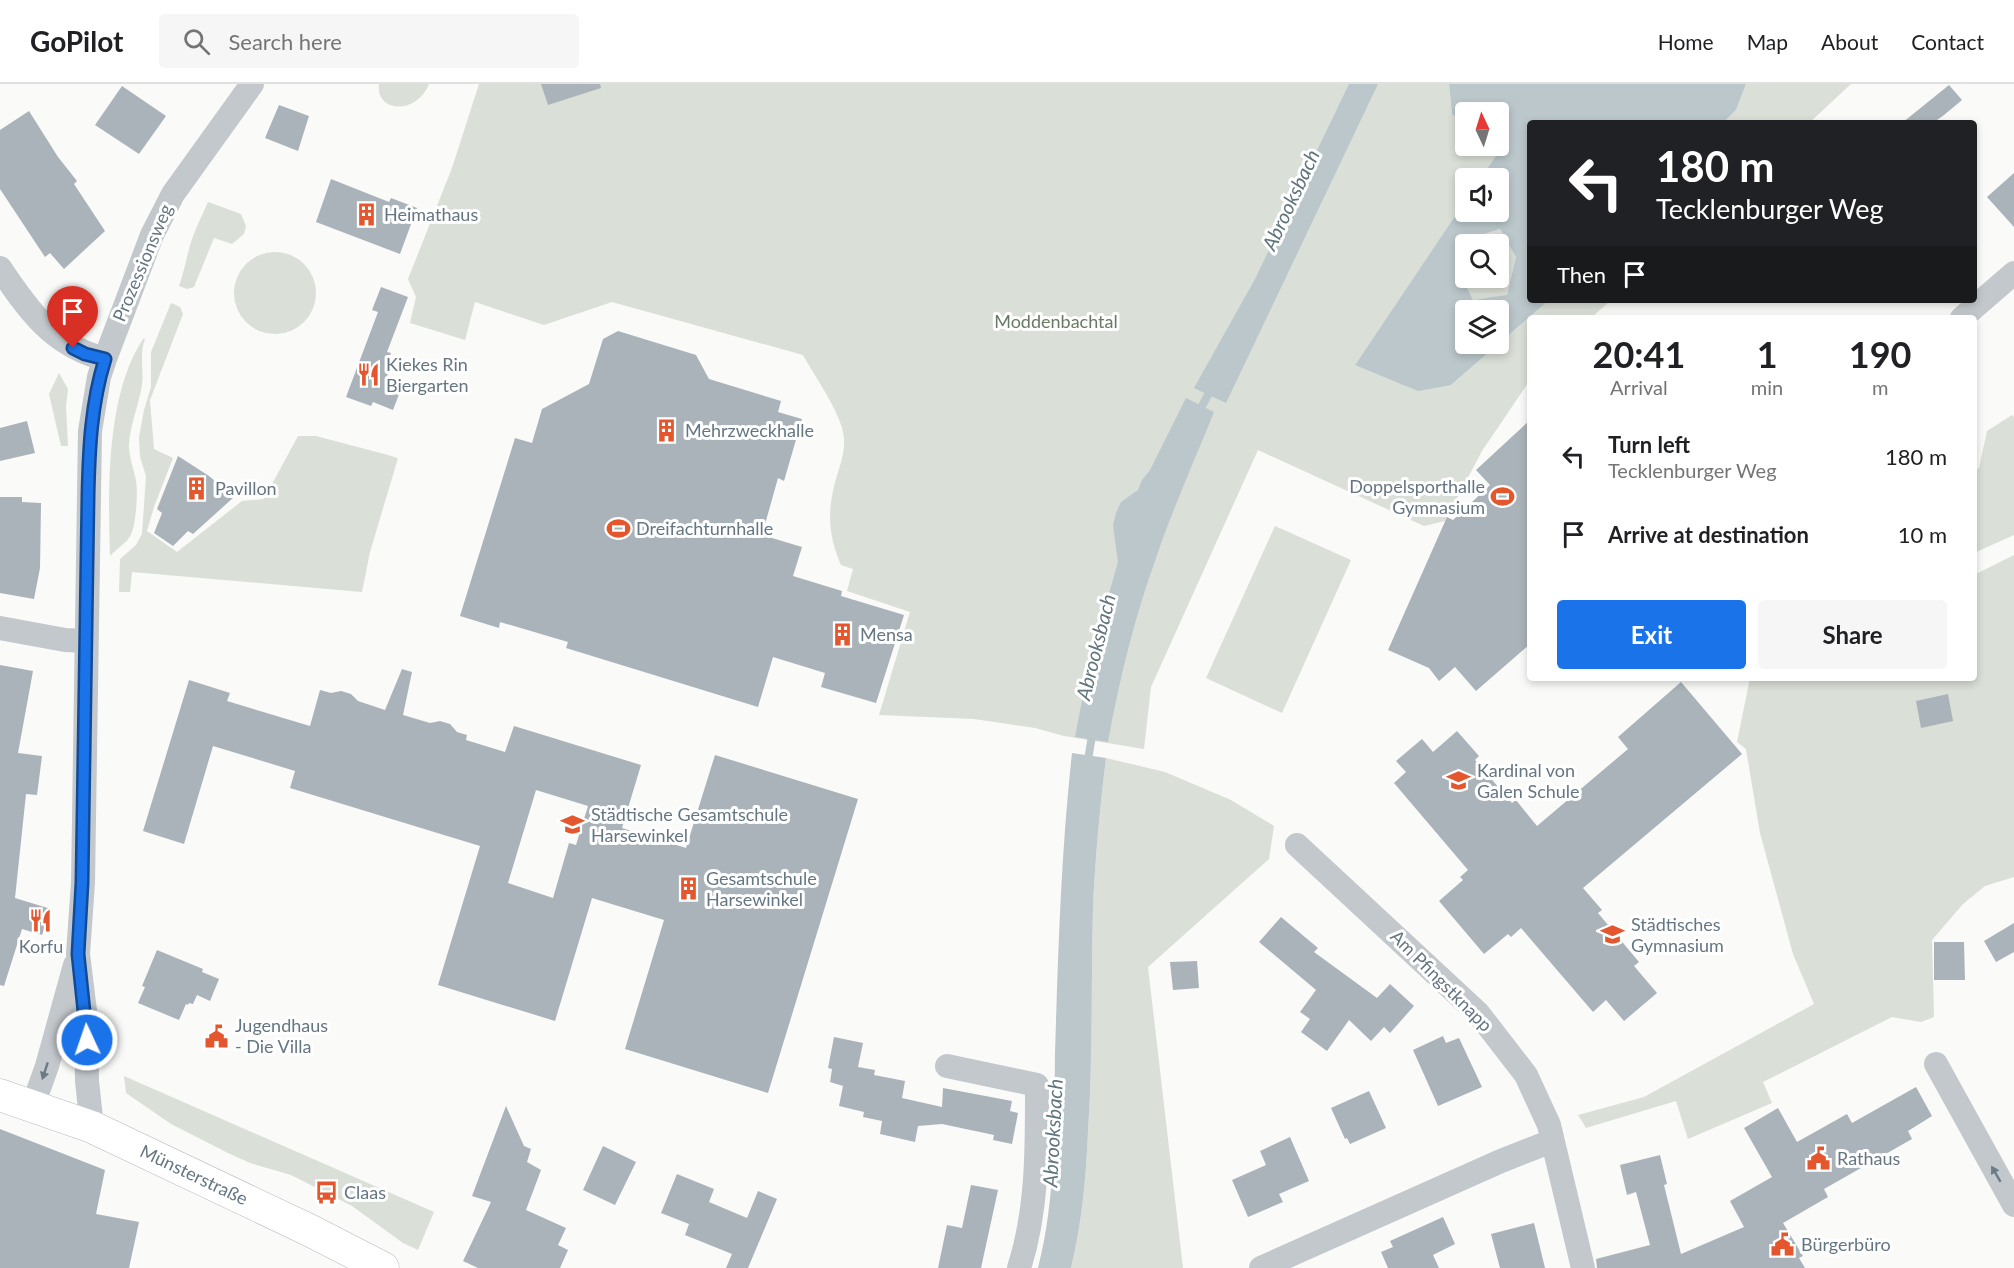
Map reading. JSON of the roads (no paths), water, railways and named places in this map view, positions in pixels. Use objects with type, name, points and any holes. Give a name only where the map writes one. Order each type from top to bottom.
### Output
[{"type":"main road","name":"Münsterstraße","points":[[0,1095],[92,1127],[383,1268]]},
{"type":"street","name":"Prozessionsweg","points":[[78,954],[82,883],[90,431],[99,377],[152,235],[173,194],[252,84]]},
{"type":"street","points":[[0,268],[42,325],[62,341],[85,354],[105,359]]},
{"type":"street","points":[[1965,315],[2014,273]]},
{"type":"street","points":[[0,628],[64,640],[86,641]]},
{"type":"street","name":"Am Pfingstknapp","points":[[1297,845],[1478,1013],[1527,1075],[1549,1125],[1583,1268]]},
{"type":"street","points":[[33,1106],[47,1066],[78,954]]},
{"type":"street","points":[[78,954],[86,1019],[87,1081],[92,1127]]},
{"type":"street","points":[[1936,1064],[2014,1205]]},
{"type":"street","points":[[947,1066],[1037,1085],[1037,1158],[1034,1193],[1019,1268]]},
{"type":"street","points":[[1261,1268],[1501,1161],[1552,1141]]},
{"type":"water","points":[[1349,84],[1378,84],[1226,403],[1194,388],[1255,279]]},
{"type":"water","points":[[1449,84],[1746,84],[1736,110],[1726,120],[1527,120],[1527,303],[1546,303],[1532,315],[1527,315],[1527,319],[1509,335],[1509,300],[1473,300],[1455,300],[1455,354],[1487,354],[1451,385],[1418,391],[1355,365],[1455,216],[1455,222],[1509,222],[1509,168],[1488,168],[1496,156],[1509,156],[1509,102],[1455,102],[1455,117],[1452,114]]},
{"type":"water","points":[[1186,398],[1214,412],[1147,583],[1128,650],[1108,742],[1075,737],[1090,659],[1118,562],[1113,525],[1116,513],[1121,502],[1138,490]]},
{"type":"water","points":[[1072,753],[1106,758],[1094,890],[1091,1076],[1086,1166],[1081,1217],[1071,1268],[1038,1268],[1048,1215],[1053,1162],[1061,903]]},
{"type":"waterway","name":"Abrooksbach","points":[[1197,415],[1213,386]]},
{"type":"waterway","name":"Abrooksbach","points":[[1087,766],[1093,730]]},
{"type":"place","name":"Heimathaus","points":[[366,215]]},
{"type":"place","name":"Kiekes Rin Biergarten","points":[[368,375]]},
{"type":"place","name":"Mehrzweckhalle","points":[[667,431]]},
{"type":"place","name":"Pavillon","points":[[197,489]]},
{"type":"place","name":"Doppelsporthalle Gymnasium","points":[[1503,497]]},
{"type":"place","name":"Dreifachturnhalle","points":[[618,529]]},
{"type":"place","name":"Mensa","points":[[842,635]]},
{"type":"place","name":"Kardinal von Galen Schule","points":[[1459,781]]},
{"type":"place","name":"Städtische Gesamtschule Harsewinkel","points":[[573,825]]},
{"type":"place","name":"Gesamtschule Harsewinkel","points":[[688,889]]},
{"type":"place","name":"Korfu","points":[[41,921]]},
{"type":"place","name":"Städtisches Gymnasium","points":[[1613,935]]},
{"type":"place","name":"Jugendhaus - Die Villa","points":[[217,1036]]},
{"type":"place","name":"Rathaus","points":[[1819,1159]]},
{"type":"place","name":"Claas","points":[[326,1193]]},
{"type":"place","name":"Bürgerbüro","points":[[1783,1245]]},
{"type":"park label","name":"Moddenbachtal","points":[[1056,322]]}]
